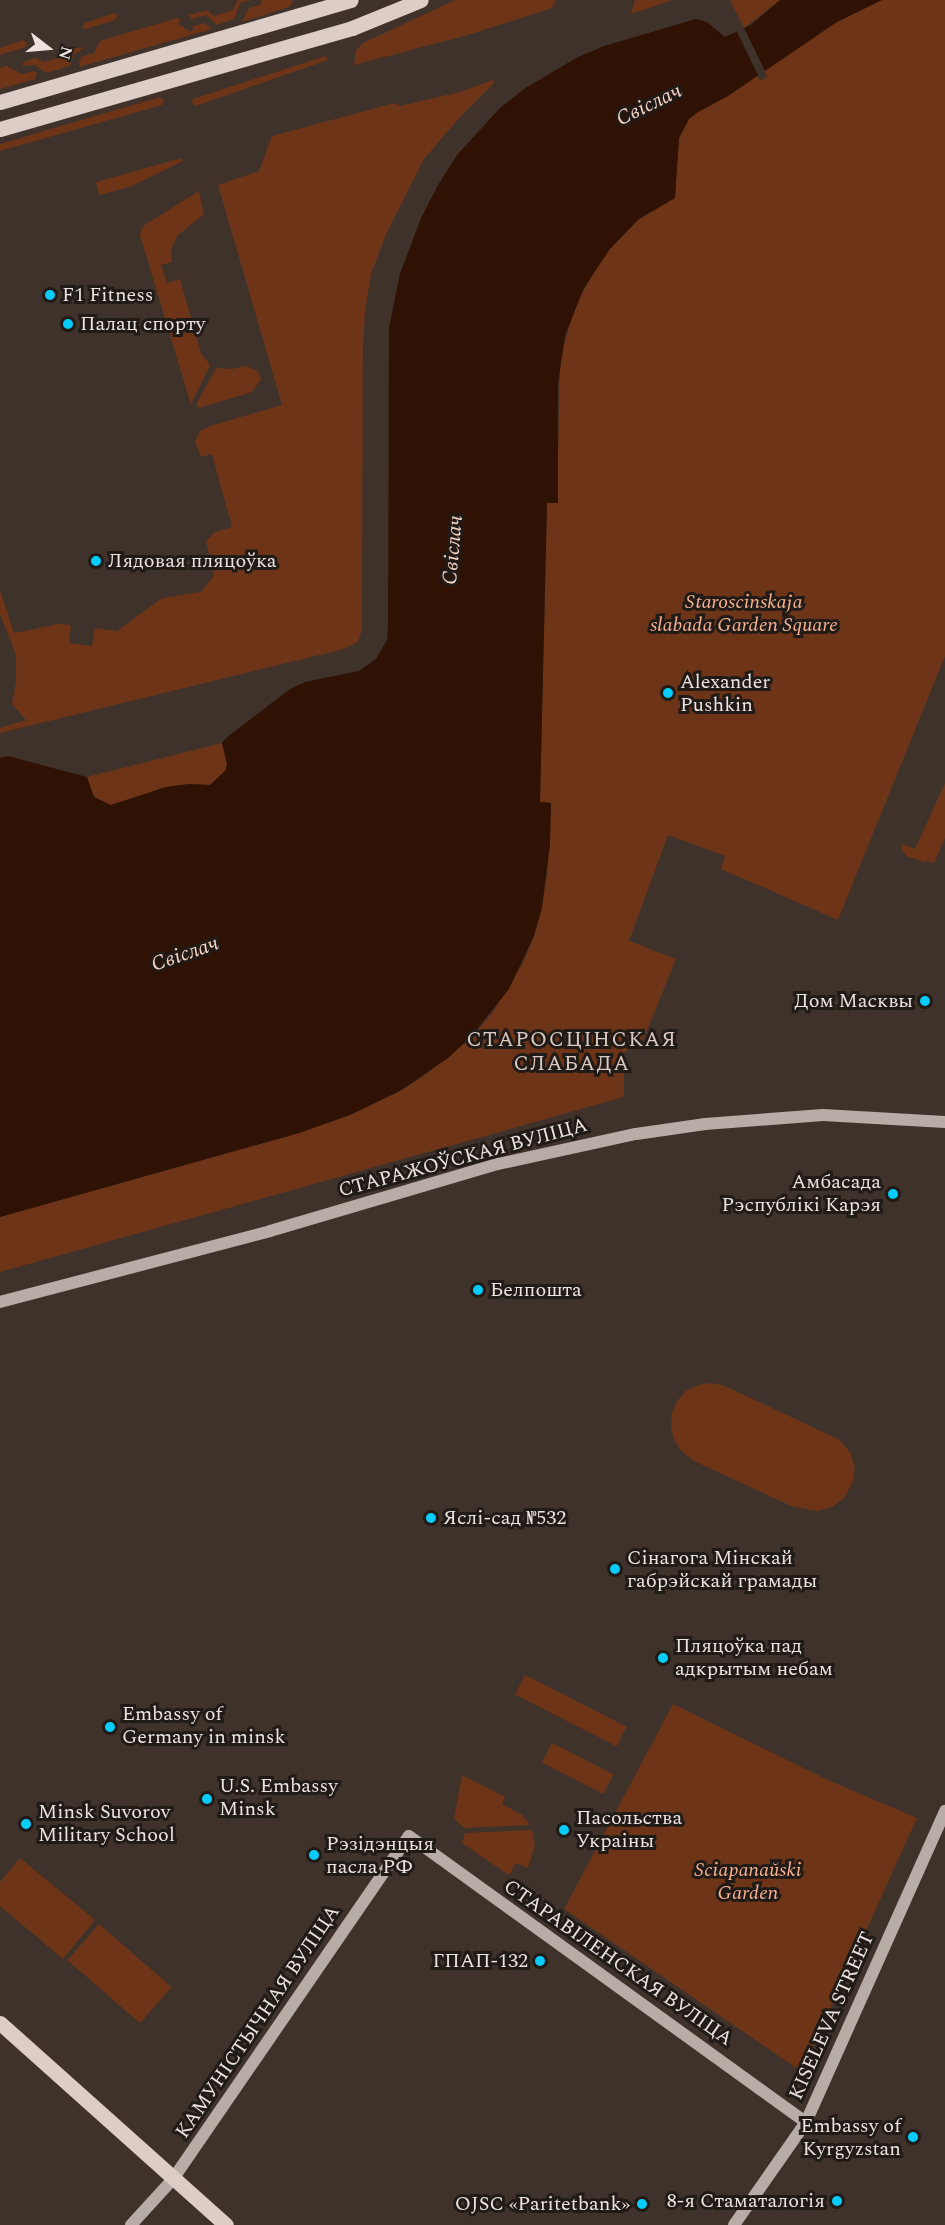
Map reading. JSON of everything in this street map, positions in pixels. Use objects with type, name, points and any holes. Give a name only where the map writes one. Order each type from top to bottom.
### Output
[{"type":"main road","points":[[0,102],[350,0]]},
{"type":"main road","points":[[0,129],[352,28],[421,0]]},
{"type":"main road","points":[[0,2023],[226,2225]]},
{"type":"street","name":"СТАРАЖОЎСКАЯ ВУЛІЦА","points":[[0,1302],[270,1231],[498,1164],[636,1134],[705,1124],[824,1115],[945,1122]]},
{"type":"street","name":"KISELEVA STREET","points":[[734,2225],[806,2122],[945,1811]]},
{"type":"street","name":"СТАРАВІЛЕНСКАЯ ВУЛІЦА","points":[[409,1836],[806,2122]]},
{"type":"street","name":"КАМУНІСТЫЧНАЯ ВУЛІЦА","points":[[131,2225],[173,2180],[409,1836]]},
{"type":"green space","points":[[238,0],[252,0],[241,2],[234,19],[217,25],[206,15],[192,19],[189,15],[207,10],[214,16],[233,10]]},
{"type":"green space","points":[[262,0],[292,0],[293,2],[289,7],[242,22],[249,8],[260,5]]},
{"type":"green space","points":[[455,0],[556,0],[552,8],[468,35],[354,65],[356,51],[363,43]]},
{"type":"green space","points":[[635,0],[673,0],[631,14]]},
{"type":"green space","points":[[730,0],[780,0],[744,28]]},
{"type":"green space","name":"Staroscinskaja slabada Garden Square","points":[[882,0],[945,0],[945,656],[838,920],[721,869],[725,856],[668,835],[629,941],[676,959],[644,1038],[624,1053],[624,1097],[0,1272],[0,1217],[299,1133],[350,1115],[400,1091],[425,1075],[471,1038],[493,1012],[523,963],[534,936],[547,876],[551,803],[540,802],[547,503],[557,503],[560,360],[573,312],[594,270],[623,233],[639,219],[675,198],[679,138],[689,119],[728,96],[757,75],[760,81],[767,77],[764,70],[837,22]]},
{"type":"green space","points":[[114,13],[118,16],[115,20],[86,29],[82,27],[85,23]]},
{"type":"green space","points":[[177,18],[181,20],[178,24],[191,32],[194,28],[191,27],[204,23],[212,29],[79,67],[81,57],[94,53],[100,41]]},
{"type":"green space","points":[[23,40],[27,43],[26,47],[0,55],[0,48]]},
{"type":"green space","points":[[81,47],[83,49],[74,54],[70,66],[46,73],[35,65],[22,66],[24,62],[35,58],[44,62],[66,56],[69,50]]},
{"type":"green space","points":[[325,56],[328,60],[196,106],[192,103],[193,99]]},
{"type":"green space","points":[[7,66],[21,74],[34,71],[37,73],[35,79],[0,89],[0,68]]},
{"type":"green space","points":[[493,80],[494,83],[460,117],[424,159],[387,232],[371,274],[365,312],[363,348],[362,630],[358,642],[344,649],[0,733],[0,728],[26,720],[12,704],[16,682],[16,655],[0,614],[0,590],[14,633],[58,624],[71,625],[69,643],[92,646],[95,628],[117,631],[162,598],[201,592],[214,576],[206,541],[215,532],[232,527],[212,454],[201,457],[195,441],[200,431],[210,426],[282,405],[218,185],[259,171],[272,136],[395,103],[400,106],[460,92]]},
{"type":"green space","points":[[160,97],[164,101],[162,105],[0,151],[0,144]]},
{"type":"green space","points":[[182,158],[183,161],[130,187],[99,195],[96,182]]},
{"type":"green space","points":[[199,191],[204,214],[177,236],[171,250],[172,262],[161,265],[167,283],[180,279],[201,353],[210,365],[191,405],[140,235],[143,226]]},
{"type":"green space","points":[[246,366],[257,370],[261,379],[252,392],[199,408],[196,405],[216,368],[232,369]]},
{"type":"green space","points":[[222,743],[227,764],[225,771],[210,785],[189,784],[166,787],[111,805],[99,801],[91,791],[87,777]]},
{"type":"green space","points":[[945,783],[945,838],[934,863],[927,861],[926,863],[907,856],[901,849],[902,844],[915,849]]},
{"type":"green space","points":[[711,1383],[725,1386],[840,1440],[851,1454],[855,1469],[853,1481],[844,1498],[832,1507],[817,1511],[791,1506],[694,1461],[681,1451],[674,1440],[671,1427],[672,1413],[677,1401],[686,1391],[698,1385]]},
{"type":"green space","points":[[525,1675],[627,1727],[617,1746],[515,1695]]},
{"type":"green space","name":"Sciapanaŭski Garden","points":[[673,1704],[830,1781],[917,1818],[802,2072],[564,1909]]},
{"type":"green space","points":[[552,1743],[613,1774],[603,1794],[542,1763]]},
{"type":"green space","points":[[462,1775],[505,1797],[502,1804],[522,1815],[530,1825],[464,1828],[454,1818]]},
{"type":"green space","points":[[532,1830],[535,1845],[529,1865],[527,1868],[516,1863],[509,1875],[462,1843],[465,1833]]},
{"type":"green space","points":[[20,1858],[95,1920],[63,1959],[0,1906],[0,1882]]},
{"type":"green space","points":[[99,1924],[171,1987],[140,2023],[68,1960]]},
{"type":"water","name":"Свіслач","points":[[780,0],[882,0],[837,22],[728,96],[689,119],[679,138],[675,198],[639,219],[609,250],[583,290],[565,336],[558,384],[558,503],[547,503],[540,802],[551,803],[550,845],[542,908],[534,936],[509,989],[471,1037],[448,1058],[400,1091],[350,1115],[299,1133],[0,1217],[0,758],[8,756],[87,777],[94,797],[111,805],[166,787],[189,784],[210,785],[225,771],[227,764],[222,743],[226,738],[290,689],[305,682],[359,671],[376,659],[387,640],[388,626],[389,327],[400,274],[421,218],[438,185],[457,155],[500,108],[524,89],[576,58],[604,46],[696,19],[707,22],[725,37],[751,25]]},
{"type":"pier","points":[[743,26],[766,73],[759,76],[736,30]]},
{"type":"place","name":"F1 Fitness","points":[[50,295]]},
{"type":"place","name":"Палац спорту","points":[[68,324]]},
{"type":"place","name":"Лядовая пляцоўка","points":[[96,561]]},
{"type":"place","name":"Alexander Pushkin","points":[[668,693]]},
{"type":"place","name":"Дом Масквы","points":[[925,1001]]},
{"type":"place","name":"Амбасада Рэспублікі Карэя","points":[[893,1194]]},
{"type":"place","name":"Белпошта","points":[[478,1290]]},
{"type":"place","name":"Яслі-сад №532","points":[[431,1518]]},
{"type":"place","name":"Сінагога Мінскай габрэйскай грамады","points":[[615,1569]]},
{"type":"place","name":"Пляцоўка пад адкрытым небам","points":[[663,1658]]},
{"type":"place","name":"Embassy of Germany in minsk","points":[[110,1727]]},
{"type":"place","name":"U.S. Embassy Minsk","points":[[207,1799]]},
{"type":"place","name":"Minsk Suvorov Military School","points":[[26,1824]]},
{"type":"place","name":"Пасольства Украіны","points":[[564,1830]]},
{"type":"place","name":"Рэзідэнцыя пасла РФ","points":[[314,1855]]},
{"type":"place","name":"ГПАП-132","points":[[540,1961]]},
{"type":"place","name":"Embassy of Kyrgyzstan","points":[[913,2137]]},
{"type":"place","name":"8-я Стаматалогія","points":[[837,2201]]},
{"type":"place","name":"OJSC «Paritetbank»","points":[[642,2204]]},
{"type":"district","name":"СТАРОСЦІНСКАЯ СЛАБАДА","points":[[572,1052]]}]
